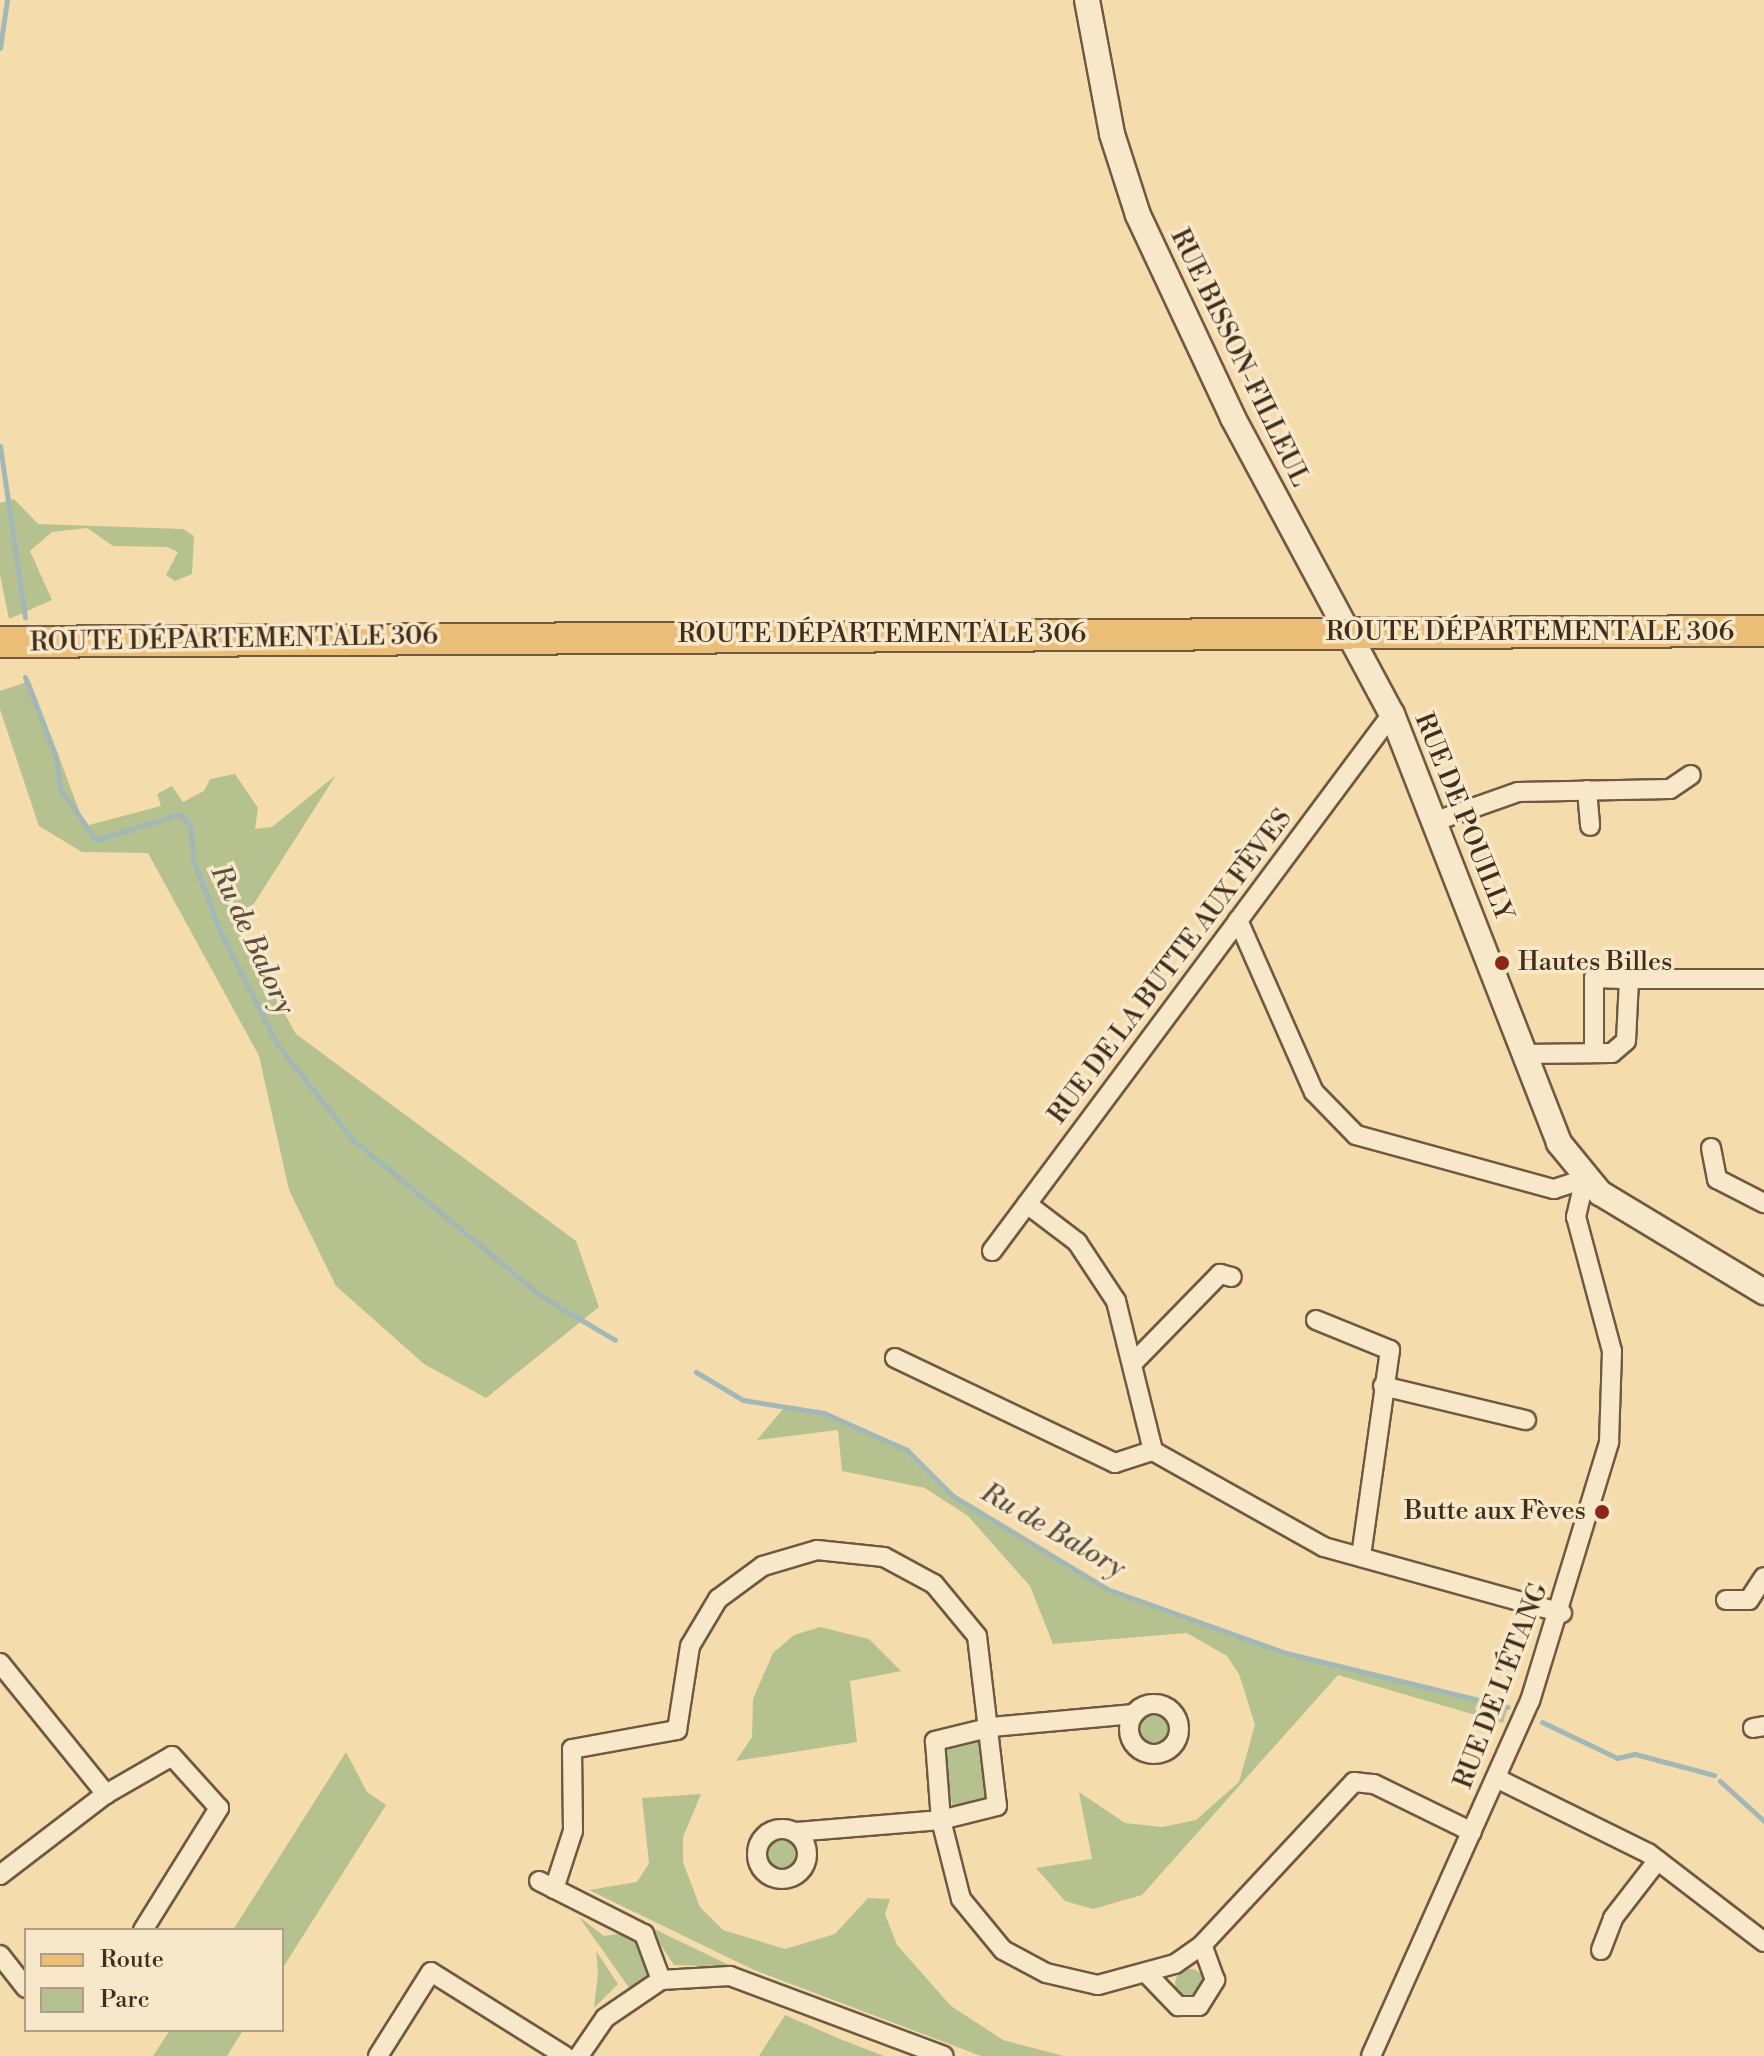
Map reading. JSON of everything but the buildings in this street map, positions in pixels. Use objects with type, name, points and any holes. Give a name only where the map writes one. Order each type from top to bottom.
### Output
[{"type":"main road","name":"ROUTE DÉPARTEMENTALE 306","points":[[0,642],[1764,631]]},
{"type":"street","name":"RUE BISSON-FILLEUL","points":[[1087,0],[1112,134],[1138,215],[1233,418],[1352,635]]},
{"type":"street","name":"RUE DE POUILLY","points":[[1352,635],[1392,714],[1436,821],[1559,1143],[1585,1179],[1764,1292]]},
{"type":"street","name":"RUE DE LA BUTTE AUX FÈVES","points":[[992,1251],[1392,714]]},
{"type":"street","points":[[1436,821],[1518,792],[1670,789],[1691,775]]},
{"type":"street","points":[[1587,790],[1590,826]]},
{"type":"street","points":[[1238,920],[1314,1092],[1356,1135],[1554,1189],[1585,1179]]},
{"type":"street","points":[[1594,1053],[1594,978],[1764,979]]},
{"type":"street","points":[[1524,1054],[1612,1053],[1626,1041],[1629,979]]},
{"type":"street","points":[[1711,1148],[1717,1179],[1764,1203]]},
{"type":"street","name":"RUE DE L'ÉTANG","points":[[1371,2056],[1496,1778],[1562,1613],[1614,1409],[1606,1315],[1576,1217],[1585,1179]]},
{"type":"street","points":[[1027,1204],[1077,1242],[1116,1301],[1135,1361],[1153,1451]]},
{"type":"street","points":[[1135,1361],[1220,1274],[1232,1277]]},
{"type":"street","points":[[1316,1320],[1390,1350],[1361,1556]]},
{"type":"street","points":[[895,1358],[1115,1463],[1153,1451],[1324,1547],[1562,1613]]},
{"type":"street","points":[[1383,1386],[1526,1420]]},
{"type":"street","points":[[661,1980],[644,1934],[547,1885],[573,1831],[572,1749],[677,1730],[682,1672],[702,1622],[718,1599],[763,1566],[842,1548],[884,1557],[934,1584],[977,1636],[992,1727],[997,1806],[941,1820],[796,1832]]},
{"type":"street","points":[[1726,1600],[1749,1600],[1764,1577]]},
{"type":"street","points":[[0,1663],[106,1794]]},
{"type":"street","points":[[1134,1714],[992,1727],[935,1741],[941,1820],[961,1899],[1003,1950],[1075,1982],[1149,1976],[1202,1945],[1354,1782],[1374,1784],[1472,1832]]},
{"type":"street","points":[[0,1875],[106,1794],[172,1756],[219,1808],[144,1928]]},
{"type":"street","points":[[1496,1778],[1658,1860],[1764,1942]]},
{"type":"street","points":[[1601,1950],[1613,1918],[1658,1860]]},
{"type":"street","points":[[1149,1976],[1178,2006],[1199,2006],[1215,1980],[1202,1945]]},
{"type":"street","points":[[0,1955],[7,1977]]},
{"type":"street","points":[[378,2056],[431,1972],[565,2056]]},
{"type":"street","points":[[579,2056],[605,2018],[661,1980],[730,1976],[944,2056]]},
{"type":"green space","points":[[14,499],[38,524],[183,529],[194,536],[192,574],[175,581],[166,575],[178,552],[167,547],[113,546],[87,528],[52,532],[30,551],[52,600],[9,619],[0,575],[0,503]]},
{"type":"green space","points":[[30,681],[85,826],[161,806],[157,794],[172,786],[183,802],[204,791],[210,779],[235,774],[258,808],[255,829],[272,827],[336,775],[237,930],[296,1034],[576,1241],[599,1307],[486,1398],[424,1364],[336,1286],[289,1190],[259,1056],[148,853],[82,852],[39,826],[0,709],[0,691]]},
{"type":"green space","points":[[783,1409],[824,1413],[907,1450],[953,1496],[1107,1588],[1286,1653],[1508,1707],[1503,1723],[1338,1675],[1142,1895],[1093,1909],[1065,1901],[1036,1868],[1092,1859],[1079,1792],[1125,1823],[1162,1827],[1196,1820],[1239,1782],[1255,1725],[1239,1674],[1227,1656],[1187,1633],[1053,1644],[1030,1586],[968,1516],[925,1488],[842,1471],[838,1430],[757,1440]]},
{"type":"green space","points":[[820,1627],[869,1639],[901,1671],[850,1681],[857,1742],[736,1761],[752,1737],[753,1699],[773,1653],[794,1635]]},
{"type":"green space","points":[[1154,1715],[1164,1719],[1168,1729],[1164,1739],[1154,1743],[1144,1739],[1140,1729],[1144,1719]]},
{"type":"green space","points":[[985,1737],[990,1799],[953,1808],[942,1754],[947,1740]]},
{"type":"green space","points":[[346,1752],[367,1792],[386,1805],[284,1966],[284,1928],[234,1928]]},
{"type":"green space","points":[[701,1794],[683,1837],[683,1862],[700,1907],[723,1930],[785,1949],[835,1934],[868,1898],[890,1899],[885,1914],[897,1945],[951,2006],[1003,2040],[1064,2056],[981,2056],[754,1970],[589,1890],[637,1882],[649,1863],[642,1798]]},
{"type":"green space","points":[[782,1838],[793,1843],[798,1854],[793,1865],[782,1870],[771,1865],[766,1854],[771,1843]]},
{"type":"green space","points":[[579,1917],[604,1936],[623,1933],[638,1941],[651,1973],[646,1979],[630,1989]]},
{"type":"green space","points":[[648,1926],[733,1967],[674,1965]]},
{"type":"green space","points":[[596,1951],[618,1984],[594,2008],[598,1973]]},
{"type":"green space","points":[[1190,1969],[1201,1973],[1205,1984],[1201,1995],[1190,1999],[1179,1995],[1175,1984],[1179,1973]]},
{"type":"green space","points":[[785,2015],[840,2039],[884,2056],[759,2056]]},
{"type":"green space","points":[[169,2032],[242,2032],[227,2056],[153,2056]]},
{"type":"waterway","name":"Ru de Balory","points":[[0,48],[7,0]]},
{"type":"waterway","name":"Ru de Balory","points":[[0,446],[25,617]]},
{"type":"waterway","name":"Ru de Balory","points":[[25,677],[56,757],[60,789],[96,840],[180,814],[190,825],[194,862],[219,929],[277,1044],[352,1139],[541,1296],[615,1340]]},
{"type":"waterway","name":"Ru de Balory","points":[[696,1372],[743,1400],[824,1413],[907,1450],[953,1496],[1107,1589],[1286,1653],[1508,1707]]},
{"type":"waterway","name":"Ru de Balory","points":[[1542,1722],[1617,1758],[1635,1754],[1714,1775]]},
{"type":"waterway","name":"Ru de Balory","points":[[1720,1781],[1764,1821]]},
{"type":"place","name":"Hautes Billes","points":[[1502,963]]},
{"type":"place","name":"Butte aux Fèves","points":[[1602,1512]]}]
